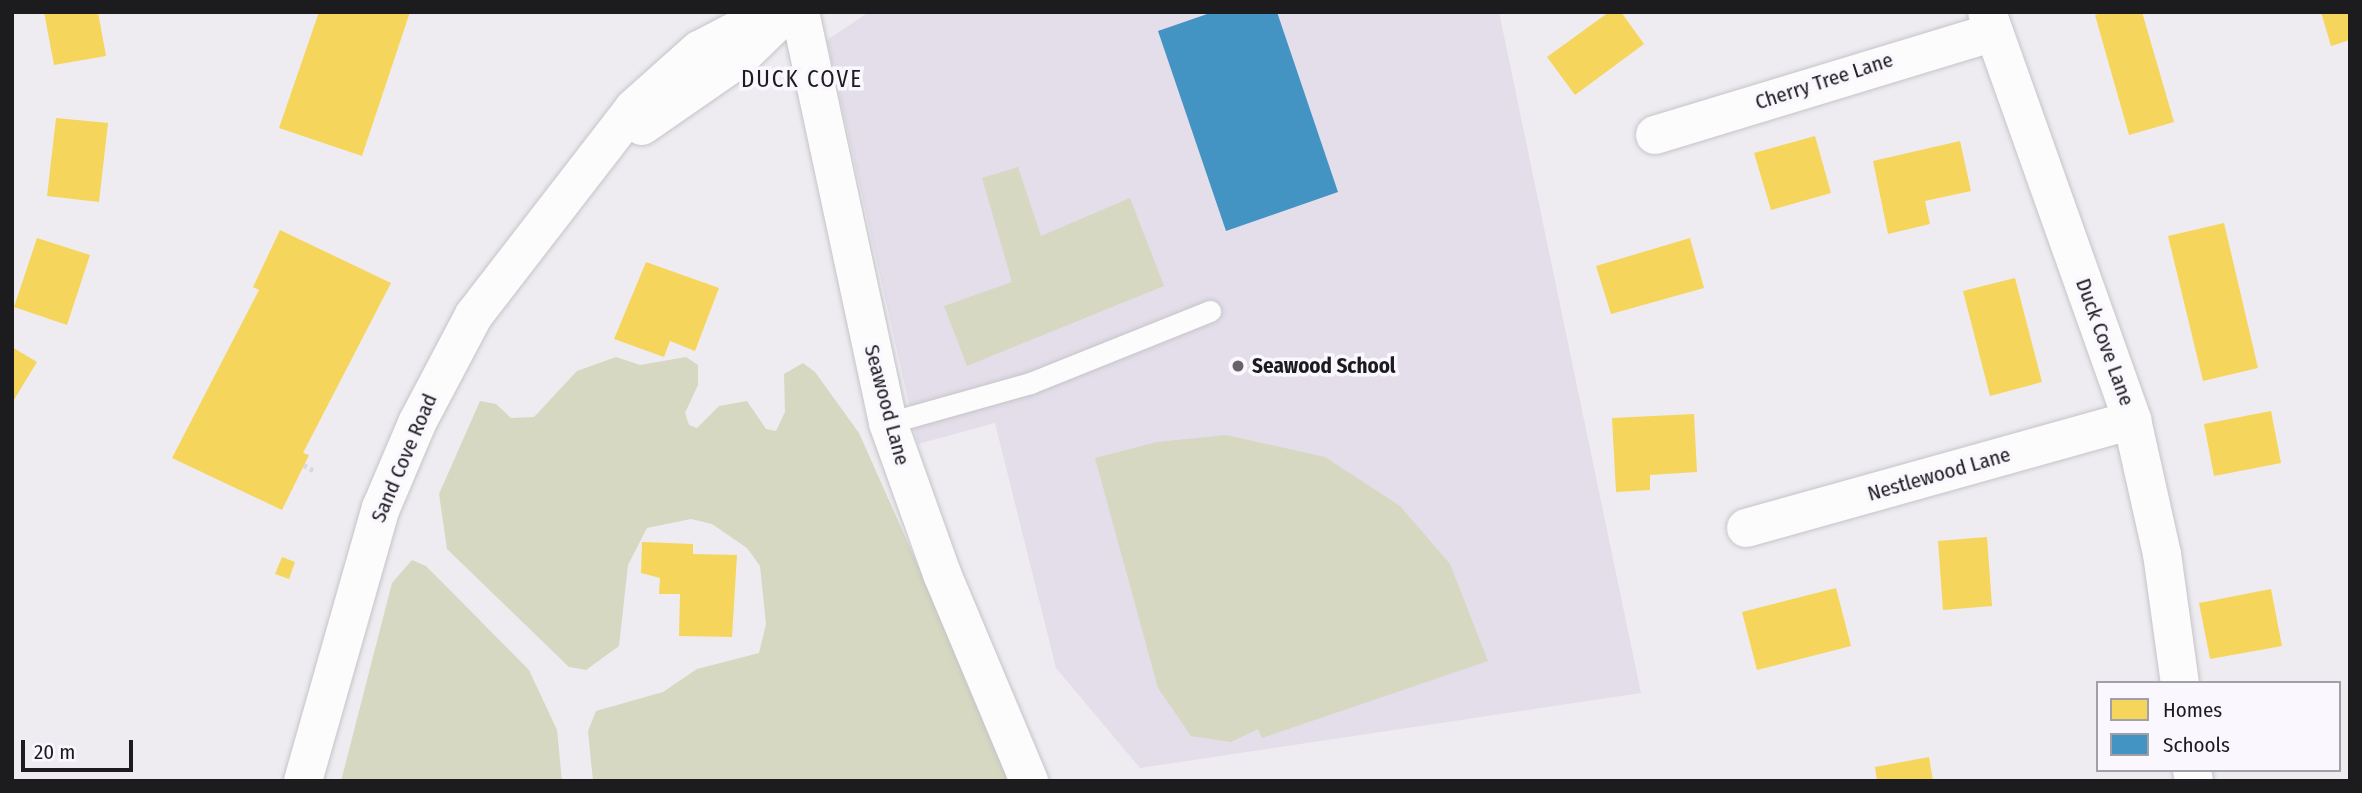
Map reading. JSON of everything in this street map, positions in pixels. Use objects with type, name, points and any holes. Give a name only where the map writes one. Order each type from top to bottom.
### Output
[{"type":"street","name":"Sand Cove Road","points":[[303,781],[366,553],[417,423],[474,315],[581,170],[670,73],[699,50],[772,12]]},
{"type":"street","name":"Sand Cove Road","points":[[581,170],[740,58],[787,12]]},
{"type":"street","name":"Seawood Lane","points":[[800,12],[888,423],[942,574],[1029,781]]},
{"type":"street","name":"Cherry Tree Lane","points":[[1655,135],[1991,22]]},
{"type":"street","name":"Duck Cove Lane","points":[[1991,22],[2132,420],[2162,554],[2180,681]]},
{"type":"street","name":"Nestlewood Lane","points":[[1746,528],[2132,420]]},
{"type":"lane","points":[[888,423],[1030,383],[1210,311]]},
{"type":"path","points":[[304,465],[315,471]]},
{"type":"shaded area","name":"Seawood School","points":[[869,12],[1499,12],[1641,693],[1140,768],[1056,668],[995,423],[918,444],[827,40]]},
{"type":"green space","points":[[1018,167],[1041,236],[1130,198],[1164,286],[967,366],[944,306],[1012,282],[982,178]]},
{"type":"green space","points":[[616,357],[640,365],[686,357],[698,365],[698,385],[685,413],[689,425],[697,428],[719,406],[747,401],[766,429],[776,431],[785,412],[784,374],[803,363],[815,372],[859,433],[1014,781],[593,781],[588,731],[596,711],[663,692],[697,669],[759,653],[766,624],[760,566],[747,548],[712,524],[691,519],[647,528],[628,565],[619,646],[586,670],[569,667],[447,549],[439,494],[480,401],[496,404],[511,418],[534,417],[577,371]]},
{"type":"green space","points":[[1226,435],[1325,457],[1400,506],[1450,564],[1488,661],[1262,738],[1258,729],[1231,742],[1191,736],[1158,688],[1095,458],[1157,442]]},
{"type":"green space","points":[[412,560],[426,566],[529,670],[557,730],[562,781],[341,781],[392,583]]},
{"type":"building: Homes","points":[[44,12],[98,12],[106,56],[54,65]]},
{"type":"building: Homes","points":[[319,12],[410,12],[362,156],[279,128]]},
{"type":"building: Homes","points":[[1609,12],[1621,12],[1644,44],[1575,95],[1547,57]]},
{"type":"building: Homes","points":[[2106,12],[2142,12],[2174,122],[2129,135],[2095,15]]},
{"type":"building: Homes","points":[[2321,12],[2350,12],[2350,40],[2331,46]]},
{"type":"building: Homes","points":[[56,118],[108,123],[99,202],[47,196]]},
{"type":"building: Homes","points":[[1815,136],[1831,193],[1771,210],[1754,153]]},
{"type":"building: Homes","points":[[1960,141],[1971,191],[1925,201],[1930,224],[1888,234],[1873,161]]},
{"type":"building: Homes","points":[[2224,223],[2258,368],[2203,381],[2168,236]]},
{"type":"building: Homes","points":[[280,230],[391,283],[303,453],[309,455],[282,510],[172,458],[259,290],[253,287]]},
{"type":"building: Homes","points":[[37,238],[90,255],[67,325],[14,307]]},
{"type":"building: Homes","points":[[1690,238],[1704,288],[1611,314],[1596,266]]},
{"type":"building: Homes","points":[[646,262],[719,288],[695,351],[670,341],[664,357],[614,339]]},
{"type":"building: Homes","points":[[2015,278],[2042,382],[1990,396],[1963,291]]},
{"type":"building: Homes","points":[[12,347],[37,362],[12,403]]},
{"type":"building: Homes","points":[[2271,411],[2281,463],[2214,476],[2204,424]]},
{"type":"building: Homes","points":[[1694,414],[1697,472],[1650,475],[1650,490],[1616,492],[1612,418]]},
{"type":"building: Homes","points":[[1987,537],[1992,606],[1943,610],[1938,541]]},
{"type":"building: Homes","points":[[642,542],[693,544],[693,554],[737,555],[732,637],[679,636],[680,594],[659,594],[660,578],[641,573]]},
{"type":"building: Homes","points":[[282,557],[295,562],[289,579],[275,574]]},
{"type":"building: Homes","points":[[1836,588],[1851,646],[1757,670],[1742,612]]},
{"type":"building: Homes","points":[[2271,589],[2282,646],[2210,659],[2199,603]]},
{"type":"building: Homes","points":[[1929,757],[1933,781],[1877,781],[1875,767]]},
{"type":"building: Schools","points":[[1213,12],[1277,12],[1338,192],[1226,231],[1158,31]]},
{"type":"place","name":"Seawood School","points":[[1238,366]]},
{"type":"district","name":"DUCK COVE","points":[[802,79]]}]
